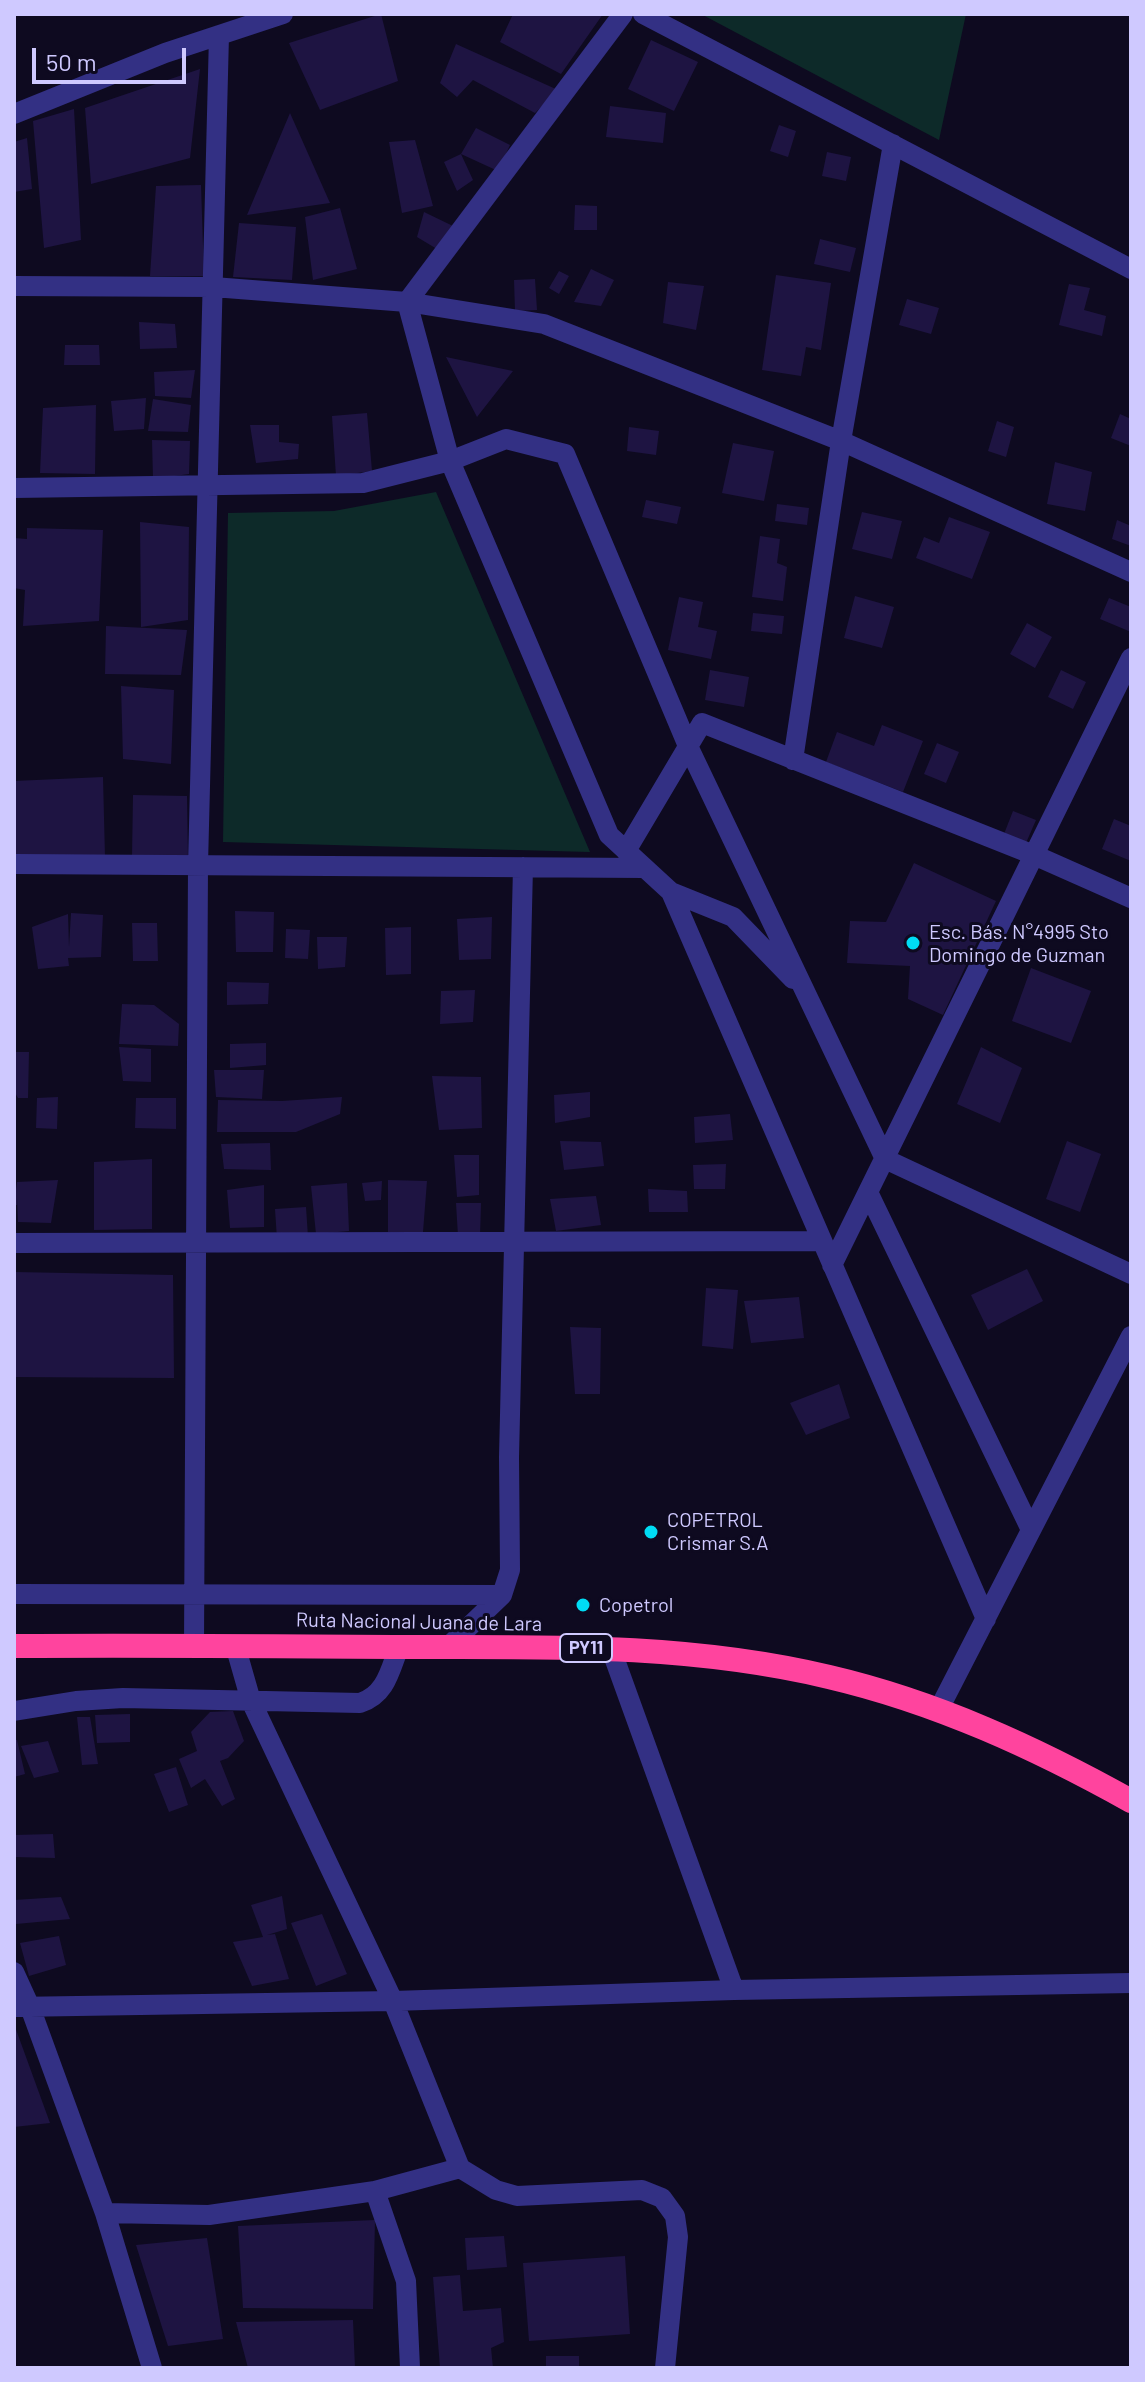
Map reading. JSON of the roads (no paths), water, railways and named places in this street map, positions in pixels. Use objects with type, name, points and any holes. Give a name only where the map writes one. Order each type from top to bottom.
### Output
[{"type":"highway","name":"Ruta Nacional Juana de Lara","points":[[14,1646],[450,1645],[611,1649],[724,1657],[830,1677],[939,1709],[1059,1761],[1131,1801]]},
{"type":"street","points":[[14,114],[165,53],[219,35],[243,20],[283,14]]},
{"type":"street","points":[[407,302],[623,14]]},
{"type":"street","points":[[643,14],[1131,269]]},
{"type":"street","points":[[194,1645],[198,865],[219,35]]},
{"type":"street","points":[[793,760],[841,441],[893,144]]},
{"type":"street","points":[[14,286],[213,287],[407,302],[544,324],[841,441],[1131,572]]},
{"type":"street","points":[[407,302],[450,461],[609,835],[671,892],[733,917],[804,990]]},
{"type":"street","points":[[14,488],[363,483],[450,461],[506,439],[565,454],[688,746],[885,1159],[1131,1274]]},
{"type":"street","points":[[832,1265],[1131,658]]},
{"type":"street","points":[[626,851],[702,723],[1034,855],[1131,898]]},
{"type":"street","points":[[14,864],[644,868]]},
{"type":"street","points":[[450,1645],[502,1595],[510,1570],[509,1457],[523,867]]},
{"type":"street","points":[[671,892],[986,1619]]},
{"type":"street","points":[[868,1192],[1031,1530]]},
{"type":"street","points":[[14,1243],[822,1241]]},
{"type":"street","points":[[939,1709],[1131,1336]]},
{"type":"street","points":[[14,1594],[502,1595]]},
{"type":"street","points":[[235,1645],[251,1701],[393,2001],[460,2168],[496,2190],[517,2196],[642,2190],[662,2198],[675,2216],[678,2237],[665,2368]]},
{"type":"street","points":[[14,1711],[76,1701],[123,1698],[360,1703],[370,1700],[383,1689],[399,1647]]},
{"type":"street","points":[[611,1649],[734,1990]]},
{"type":"street","points":[[14,1972],[22,2007],[105,2213],[152,2368]]},
{"type":"street","points":[[22,2007],[1131,1983]]},
{"type":"street","points":[[105,2213],[209,2215],[375,2191],[460,2168]]},
{"type":"street","points":[[375,2191],[406,2281],[410,2368]]},
{"type":"place","name":"Esc. Bás. N°4995 Sto Domingo de Guzman","points":[[913,943]]},
{"type":"place","name":"COPETROL Crismar S.A","points":[[651,1532]]},
{"type":"place","name":"Copetrol","points":[[583,1605]]}]
